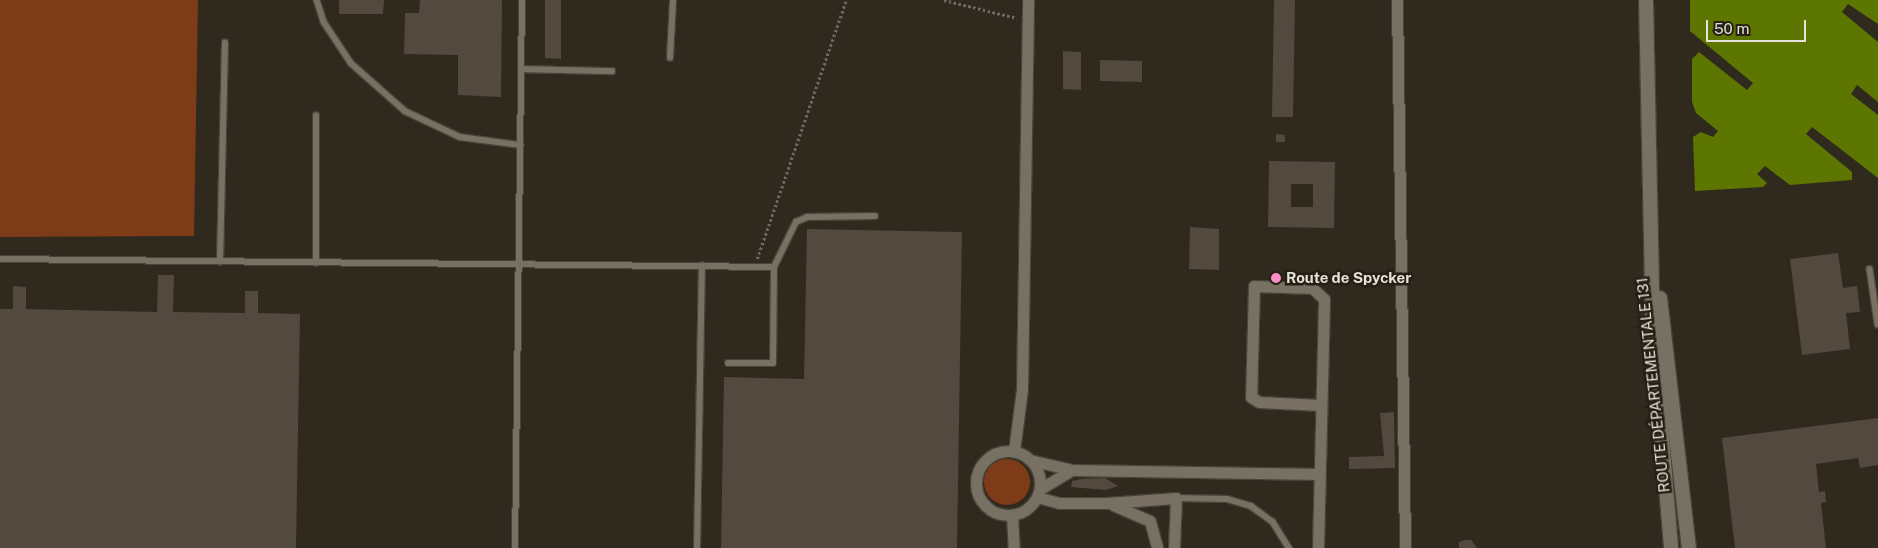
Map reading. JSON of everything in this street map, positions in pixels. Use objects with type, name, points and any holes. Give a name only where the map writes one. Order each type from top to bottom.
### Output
[{"type":"main road","name":"ROUTE DÉPARTEMENTALE 131","points":[[1646,0],[1654,344],[1671,548]]},
{"type":"main road","name":"ROUTE DÉPARTEMENTALE 131","points":[[1651,218],[1689,548]]},
{"type":"street","points":[[1014,451],[1022,389],[1028,0]]},
{"type":"street","points":[[1398,3],[1405,548]]},
{"type":"street","points":[[1318,548],[1320,405],[1324,372],[1322,295],[1312,288],[1254,286],[1253,400],[1320,405]]},
{"type":"street","points":[[1072,470],[1038,493],[1028,508],[1012,515],[986,507],[976,482],[987,458],[1014,451],[1030,460],[1072,470],[1319,474]]},
{"type":"street","points":[[1030,460],[1039,475],[1038,493]]},
{"type":"street","points":[[1038,493],[1059,503],[1107,503],[1176,498],[1174,548]]},
{"type":"street","points":[[1107,503],[1146,518],[1155,530],[1157,548]]},
{"type":"street","points":[[1012,515],[1014,548]]},
{"type":"lane","points":[[317,0],[324,22],[351,63],[404,111],[460,137],[520,146]]},
{"type":"lane","points":[[515,548],[522,0]]},
{"type":"lane","points":[[670,58],[673,0]]},
{"type":"lane","points":[[220,262],[225,44]]},
{"type":"lane","points":[[521,69],[612,71]]},
{"type":"lane","points":[[316,116],[316,263]]},
{"type":"lane","points":[[728,363],[773,363],[774,267],[787,234],[803,218],[875,216]]},
{"type":"lane","points":[[0,259],[774,267]]},
{"type":"lane","points":[[697,548],[702,266]]},
{"type":"lane","points":[[1870,269],[1878,324]]},
{"type":"lane","points":[[1176,498],[1227,499],[1251,506],[1273,522],[1289,548]]},
{"type":"path","points":[[754,267],[846,0]]},
{"type":"path","points":[[944,0],[1028,20]]},
{"type":"shaded area","points":[[0,0],[198,0],[194,236],[0,237]]},
{"type":"shaded area","points":[[1690,0],[1878,0],[1878,24],[1848,4],[1842,12],[1878,42],[1878,102],[1857,85],[1851,94],[1878,115],[1878,178],[1812,127],[1806,134],[1852,172],[1852,180],[1790,185],[1765,166],[1757,174],[1767,183],[1763,187],[1695,191],[1693,137],[1701,132],[1713,137],[1718,131],[1696,113],[1692,102],[1692,59],[1699,52],[1747,90],[1753,83],[1690,31]]},
{"type":"shaded area","points":[[1007,459],[1020,463],[1026,469],[1030,482],[1026,495],[1020,501],[1007,505],[994,501],[988,495],[984,482],[988,469],[994,463]]},
{"type":"building","points":[[339,0],[384,0],[383,14],[339,14]]},
{"type":"building","points":[[420,0],[502,0],[501,97],[458,95],[458,55],[404,54],[405,13],[419,13]]},
{"type":"building","points":[[545,0],[561,0],[561,59],[545,58]]},
{"type":"building","points":[[1274,0],[1295,0],[1293,117],[1272,117]]},
{"type":"building","points":[[1063,51],[1081,52],[1081,90],[1063,89]]},
{"type":"building","points":[[1100,60],[1142,61],[1142,82],[1100,81]]},
{"type":"building","points":[[1276,134],[1285,135],[1285,142],[1276,142]]},
{"type":"building","points":[[1269,161],[1335,162],[1334,228],[1268,227]],"holes":[[[1291,184],[1313,184],[1313,207],[1291,207]]]},
{"type":"building","points":[[1190,227],[1219,229],[1219,270],[1189,269]]},
{"type":"building","points":[[807,229],[962,232],[957,548],[721,548],[724,377],[804,379]]},
{"type":"building","points":[[1838,253],[1843,288],[1857,286],[1860,312],[1846,313],[1850,349],[1802,355],[1790,259]]},
{"type":"building","points":[[158,275],[174,275],[173,312],[245,313],[245,291],[258,291],[258,313],[300,314],[296,548],[0,548],[0,309],[13,309],[13,286],[26,287],[26,309],[157,312]]},
{"type":"building","points":[[1394,412],[1395,468],[1349,469],[1349,457],[1384,456],[1380,413]]},
{"type":"building","points":[[1878,418],[1878,465],[1860,468],[1858,458],[1816,464],[1819,492],[1825,491],[1826,502],[1821,503],[1826,548],[1735,548],[1722,438]]},
{"type":"building","points":[[1105,478],[1118,486],[1106,490],[1071,487],[1072,481]]},
{"type":"building","points":[[1471,540],[1477,548],[1459,548],[1459,542]]},
{"type":"place","name":"Route de Spycker","points":[[1276,278]]}]
